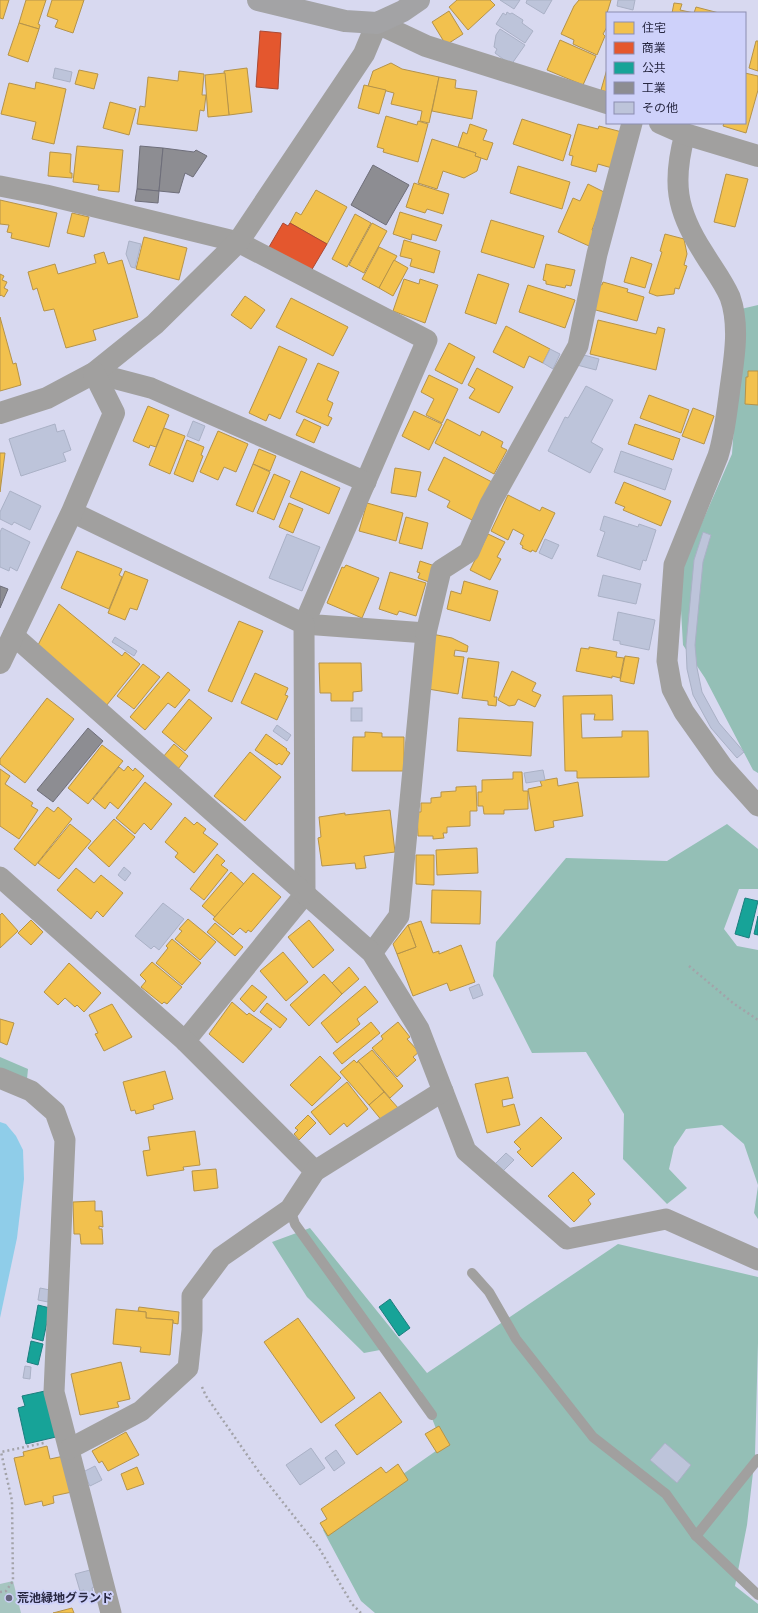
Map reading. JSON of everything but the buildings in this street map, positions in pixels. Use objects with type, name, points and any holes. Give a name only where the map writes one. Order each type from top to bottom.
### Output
[{"type":"main road","points":[[258,0],[345,21],[377,23],[419,0]]},
{"type":"street","points":[[0,413],[47,398],[94,373],[155,324],[238,242],[364,54],[377,23],[426,46],[606,103]]},
{"type":"street","points":[[372,953],[399,916],[426,633],[441,570],[469,552],[490,504],[578,346],[597,254],[632,124]]},
{"type":"street","points":[[662,124],[685,134],[758,156]]},
{"type":"street","points":[[685,134],[679,158],[677,184],[683,215],[702,252],[716,270],[730,297],[735,319],[735,352],[722,446],[674,565],[667,661],[672,689],[684,712],[723,767],[758,806]]},
{"type":"street","points":[[0,186],[46,195],[238,242],[427,340],[304,624],[305,894],[185,1041]]},
{"type":"street","points":[[94,373],[151,388],[366,482]]},
{"type":"street","points":[[0,663],[72,512],[114,413],[94,373]]},
{"type":"street","points":[[72,512],[304,624],[426,633]]},
{"type":"street","points":[[13,635],[372,953],[419,1028],[466,1151],[567,1239],[666,1219],[758,1260]]},
{"type":"street","points":[[0,877],[185,1041],[315,1171]]},
{"type":"street","points":[[0,1078],[31,1091],[55,1112],[65,1140],[54,1392],[111,1613]]},
{"type":"street","points":[[68,1444],[141,1411],[188,1368],[192,1330],[192,1296],[221,1257],[290,1209],[315,1171],[443,1091]]},
{"type":"lane","points":[[290,1209],[295,1224],[432,1415]]},
{"type":"lane","points":[[472,1273],[489,1292],[516,1339],[593,1437],[666,1494],[696,1536],[758,1595]]},
{"type":"lane","points":[[696,1536],[758,1459]]},
{"type":"path","points":[[689,966],[733,1003],[758,1020]]},
{"type":"path","points":[[188,1368],[195,1372],[206,1396],[259,1472],[319,1548],[352,1604],[361,1613]]},
{"type":"path","points":[[0,1592],[6,1591],[14,1581],[12,1501],[1,1452],[68,1444]]},
{"type":"green space","points":[[758,305],[758,773],[753,770],[705,678],[683,645],[679,575],[732,454],[736,397],[724,313]]},
{"type":"green space","points":[[727,824],[758,849],[758,889],[739,889],[724,929],[737,946],[758,950],[758,1185],[744,1144],[722,1125],[686,1129],[674,1147],[669,1169],[687,1188],[667,1204],[623,1159],[624,1114],[586,1052],[532,1053],[493,976],[496,942],[566,858],[667,861]]},
{"type":"green space","points":[[0,1057],[28,1069],[27,1079],[0,1074]]},
{"type":"green space","points":[[758,1186],[758,1219],[754,1213]]},
{"type":"green space","points":[[310,1228],[427,1373],[618,1244],[758,1277],[755,1455],[747,1525],[735,1586],[758,1604],[758,1613],[375,1613],[361,1601],[323,1530],[443,1446],[421,1391],[380,1350],[364,1353],[307,1297],[272,1242]]},
{"type":"green space","name":"荒池緑地グランド","points":[[13,1581],[21,1613],[0,1613],[0,1584]]},
{"type":"water","points":[[0,1122],[6,1124],[16,1136],[23,1150],[24,1179],[17,1238],[0,1318]]},
{"type":"place","name":"荒池緑地グランド","points":[[9,1598]]}]
